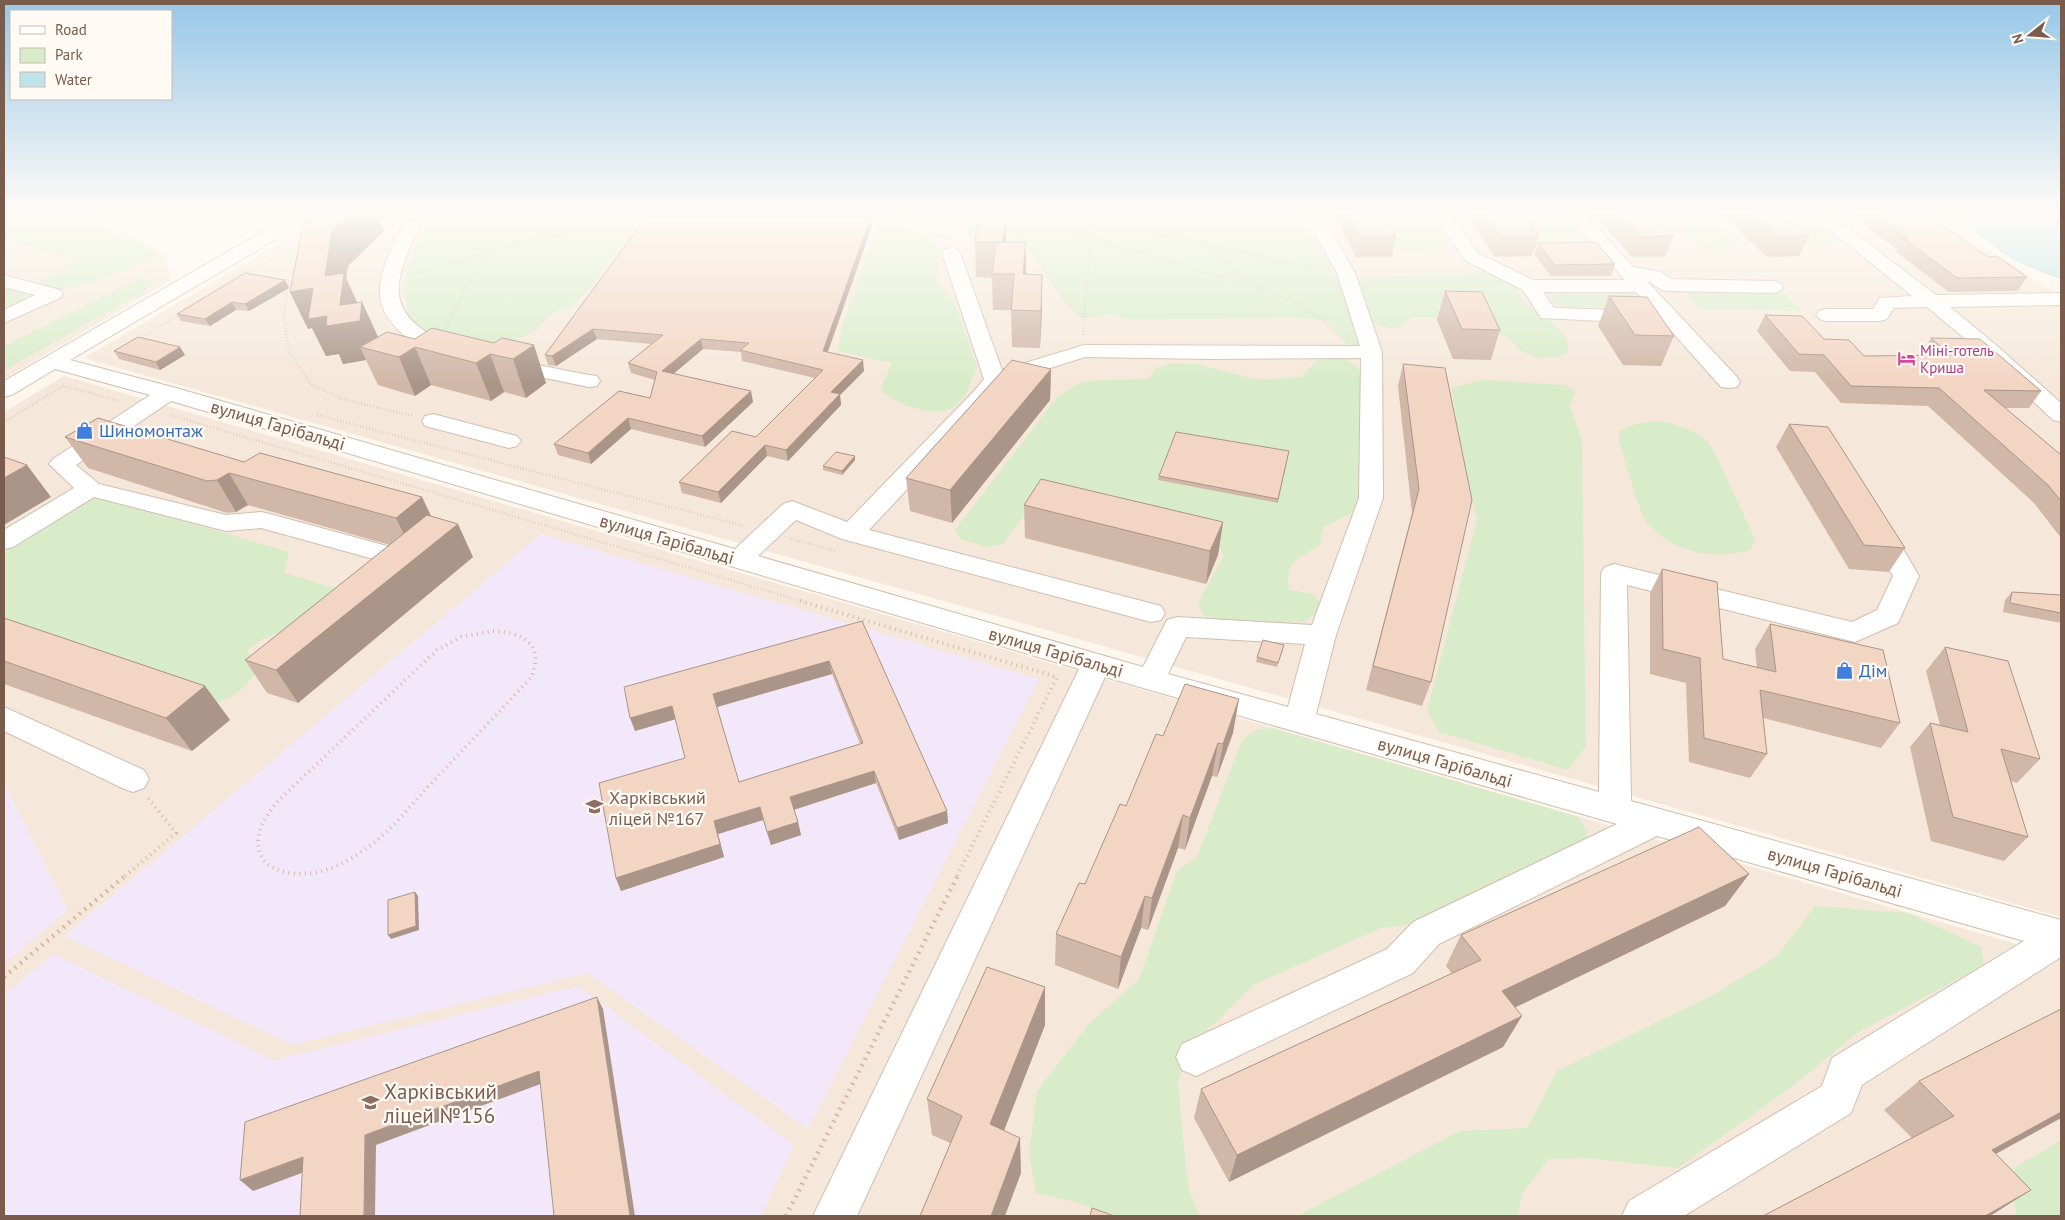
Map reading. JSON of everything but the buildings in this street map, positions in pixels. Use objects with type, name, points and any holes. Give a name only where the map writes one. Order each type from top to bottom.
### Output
[{"type":"street","points":[[4,390],[211,270]]},
{"type":"street","points":[[393,270],[388,290],[390,305],[398,322],[411,333],[439,348],[476,359],[589,381]]},
{"type":"street","points":[[957,270],[995,379]]},
{"type":"street","points":[[1299,721],[1322,635],[1371,498],[1362,352],[1344,270]]},
{"type":"street","points":[[1498,270],[1530,286],[1636,279],[1654,276],[1667,285],[1773,287]]},
{"type":"street","points":[[1627,270],[1729,382]]},
{"type":"street","points":[[1890,270],[2002,360],[2061,415]]},
{"type":"street","points":[[4,281],[53,294],[4,317]]},
{"type":"street","points":[[1530,286],[1548,314],[1671,318]]},
{"type":"street","points":[[1826,315],[1880,315],[1887,302],[2061,299]]},
{"type":"street","points":[[848,543],[982,396],[995,379],[1084,351],[1362,352]]},
{"type":"street","name":"вулиця Гарібальді","points":[[52,362],[168,393],[1096,664],[2061,937]]},
{"type":"street","points":[[168,393],[61,464],[90,489],[226,523],[260,520],[407,560],[385,578]]},
{"type":"street","points":[[433,421],[510,441]]},
{"type":"street","points":[[4,541],[90,489]]},
{"type":"street","points":[[739,560],[792,509],[848,543],[1151,613]]},
{"type":"street","points":[[1615,810],[1614,573],[1855,632],[1888,616],[1906,576],[1867,509]]},
{"type":"street","points":[[1151,679],[1177,627],[1322,635]]},
{"type":"street","points":[[835,1216],[1096,664]]},
{"type":"street","points":[[4,718],[133,779]]},
{"type":"street","points":[[1196,1057],[1400,961],[1426,933],[1656,822]]},
{"type":"street","points":[[1644,1216],[1837,1099],[1846,1072],[2061,937]]},
{"type":"path","points":[[242,276],[252,270]]},
{"type":"path","points":[[293,270],[289,276],[284,317],[289,352],[312,385],[342,399],[433,421]]},
{"type":"path","points":[[390,282],[428,270]]},
{"type":"path","points":[[439,348],[469,279],[477,270]]},
{"type":"path","points":[[1044,270],[1067,304],[1083,318]]},
{"type":"path","points":[[1084,351],[1083,318],[1087,270]]},
{"type":"path","points":[[1200,270],[1255,286],[1298,302],[1362,352]]},
{"type":"path","points":[[1236,270],[1255,286]]},
{"type":"path","points":[[138,340],[185,311]]},
{"type":"path","points":[[4,422],[63,386],[145,408],[1057,677],[786,1216]]},
{"type":"path","points":[[315,414],[767,532],[848,543]]},
{"type":"path","points":[[492,631],[513,633],[526,639],[536,651],[537,665],[531,678],[367,849],[345,862],[325,870],[294,873],[272,868],[263,860],[258,850],[257,835],[263,820],[278,801],[438,650],[461,637],[492,631]]},
{"type":"path","points":[[4,977],[176,834],[133,779]]},
{"type":"shaded area","points":[[4,270],[169,270],[171,280],[4,379]]},
{"type":"shaded area","points":[[234,270],[2019,270],[2061,296],[2061,917],[84,358]]},
{"type":"shaded area","points":[[64,376],[2061,957],[2061,1216],[4,1216],[4,412]]},
{"type":"shaded area","name":"Харківський ліцей №167","points":[[541,534],[1039,679],[808,1129],[587,973],[292,1045],[64,936]]},
{"type":"shaded area","points":[[4,783],[68,910],[4,964]]},
{"type":"shaded area","name":"Харківський ліцей №156","points":[[53,954],[274,1060],[578,986],[794,1145],[761,1216],[4,1216],[4,995]]},
{"type":"green space","points":[[61,270],[124,270],[90,283],[62,290],[52,290],[34,284]]},
{"type":"green space","points":[[407,270],[604,270],[573,306],[553,312],[535,331],[477,351],[434,337],[418,326],[408,312],[404,289]]},
{"type":"green space","points":[[862,270],[937,270],[936,281],[954,300],[977,367],[967,392],[954,407],[943,411],[921,410],[888,396],[880,390],[892,363],[838,351],[842,327]]},
{"type":"green space","points":[[1044,270],[1331,270],[1345,286],[1363,345],[1348,344],[1330,325],[1324,321],[1314,319],[1126,319],[1115,315],[1083,318],[1067,304]]},
{"type":"green space","points":[[1486,272],[1509,277],[1517,282],[1518,292],[1523,300],[1562,333],[1567,341],[1568,353],[1558,357],[1536,358],[1520,350],[1507,337],[1488,331],[1472,318],[1410,317],[1406,323],[1395,328],[1381,326],[1374,323],[1364,313],[1353,278]]},
{"type":"green space","points":[[153,280],[154,283],[147,290],[4,370],[4,346],[135,281]]},
{"type":"green space","points":[[1678,285],[1777,287],[1803,311],[1700,309]]},
{"type":"green space","points":[[4,286],[18,290],[28,297],[21,304],[4,312]]},
{"type":"green space","points":[[1629,287],[1643,307],[1565,307],[1556,305],[1544,289]]},
{"type":"green space","points":[[1329,357],[1353,363],[1363,374],[1361,508],[1324,527],[1320,545],[1299,558],[1291,567],[1288,580],[1289,590],[1312,594],[1322,603],[1314,615],[1304,622],[1223,623],[1203,616],[1198,603],[1224,555],[1219,548],[1032,509],[1024,515],[1003,544],[987,547],[960,539],[955,530],[1058,396],[1081,382],[1148,379],[1155,369],[1171,363],[1197,364],[1258,380],[1301,377],[1318,359]]},
{"type":"green space","points":[[1482,380],[1566,385],[1575,391],[1570,405],[1582,440],[1586,746],[1568,770],[1439,732],[1427,711],[1477,519],[1458,433],[1452,388]]},
{"type":"green space","points":[[1659,421],[1688,429],[1707,441],[1712,447],[1755,539],[1750,550],[1725,554],[1699,553],[1675,544],[1651,527],[1646,521],[1630,480],[1619,441],[1619,432],[1638,424]]},
{"type":"green space","points":[[78,490],[289,552],[284,573],[339,589],[305,623],[263,639],[247,650],[255,663],[252,677],[247,684],[232,696],[224,701],[210,705],[4,631],[4,528],[63,493]]},
{"type":"green space","points":[[1272,728],[1579,817],[1587,832],[1588,845],[1421,923],[1381,928],[1253,985],[1188,1049],[1178,1083],[1188,1187],[1199,1216],[1109,1216],[1076,1202],[1036,1193],[1029,1153],[1037,1091],[1089,1024],[1139,979],[1177,871],[1197,857],[1242,740],[1256,730]]},
{"type":"green space","points":[[1815,906],[1908,913],[1981,947],[1984,965],[1857,1033],[1794,1085],[1678,1168],[1586,1158],[1548,1159],[1522,1194],[1518,1216],[1297,1216],[1460,1131],[1527,1128],[1557,1071],[1711,996],[1776,957]]},
{"type":"green space","points":[[2061,1140],[2061,1216],[2016,1216],[2009,1171]]},
{"type":"water","points":[[2037,270],[2061,270],[2061,278]]},
{"type":"place","name":"Міні-готель Криша","points":[[1906,359]]},
{"type":"place","name":"Шиномонтаж","points":[[85,430]]},
{"type":"place","name":"Дім","points":[[1845,670]]},
{"type":"place","name":"Харківський ліцей №167","points":[[595,807]]},
{"type":"place","name":"Харківський ліцей №156","points":[[370,1103]]}]
